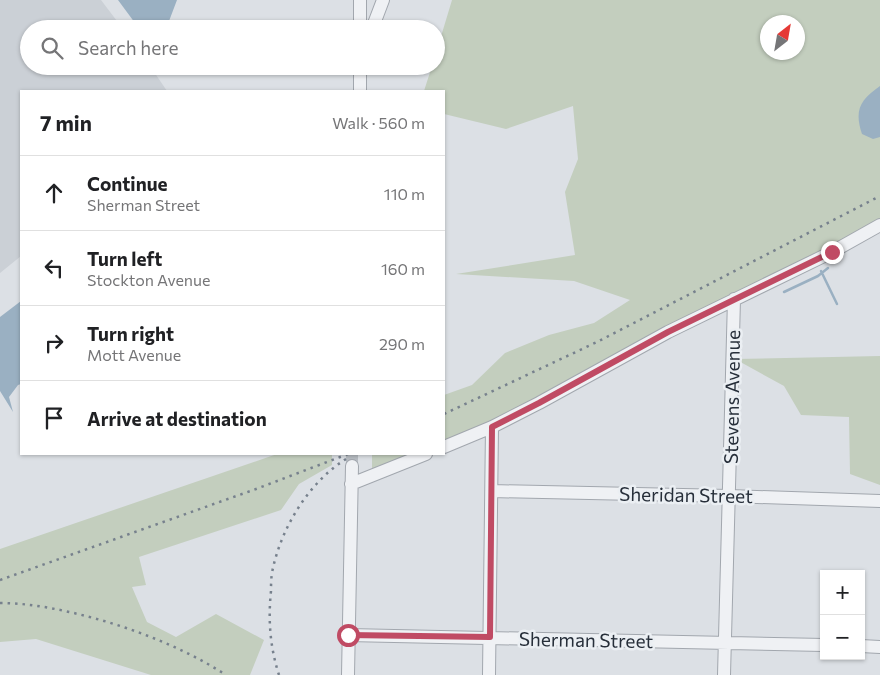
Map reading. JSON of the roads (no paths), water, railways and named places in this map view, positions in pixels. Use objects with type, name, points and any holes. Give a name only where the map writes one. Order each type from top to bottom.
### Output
[{"type":"street","points":[[360,0],[360,20]]},
{"type":"street","points":[[375,20],[383,0]]},
{"type":"street","points":[[360,75],[360,90]]},
{"type":"street","points":[[445,447],[492,427],[668,332],[832,252],[880,225]]},
{"type":"street","name":"Stevens Avenue","points":[[724,675],[734,299]]},
{"type":"street","points":[[489,675],[492,427]]},
{"type":"street","points":[[351,484],[424,455]]},
{"type":"street","points":[[348,675],[352,466]]},
{"type":"street","name":"Sheridan Street","points":[[492,491],[880,501]]},
{"type":"street","name":"Sherman Street","points":[[348,635],[820,645]]},
{"type":"street","points":[[865,646],[880,646]]},
{"type":"water","points":[[118,0],[177,0],[169,20],[133,20]]},
{"type":"water","points":[[880,86],[880,137],[873,139],[862,134],[859,112],[863,101]]},
{"type":"water","points":[[20,302],[20,384],[9,397],[13,412],[0,391],[0,317]]},
{"type":"waterway","points":[[784,292],[818,276],[828,268]]},
{"type":"waterway","points":[[821,271],[837,304]]},
{"type":"tunnel","points":[[352,455],[352,466]]},
{"type":"railway","points":[[445,414],[597,342],[880,196]]},
{"type":"railway","points":[[0,580],[256,489],[345,455]]},
{"type":"railway","points":[[279,675],[272,644],[270,623],[271,577],[277,552],[290,522],[309,493],[320,480],[346,459]]},
{"type":"railway","points":[[0,603],[50,608],[118,625],[185,652],[226,675]]}]
